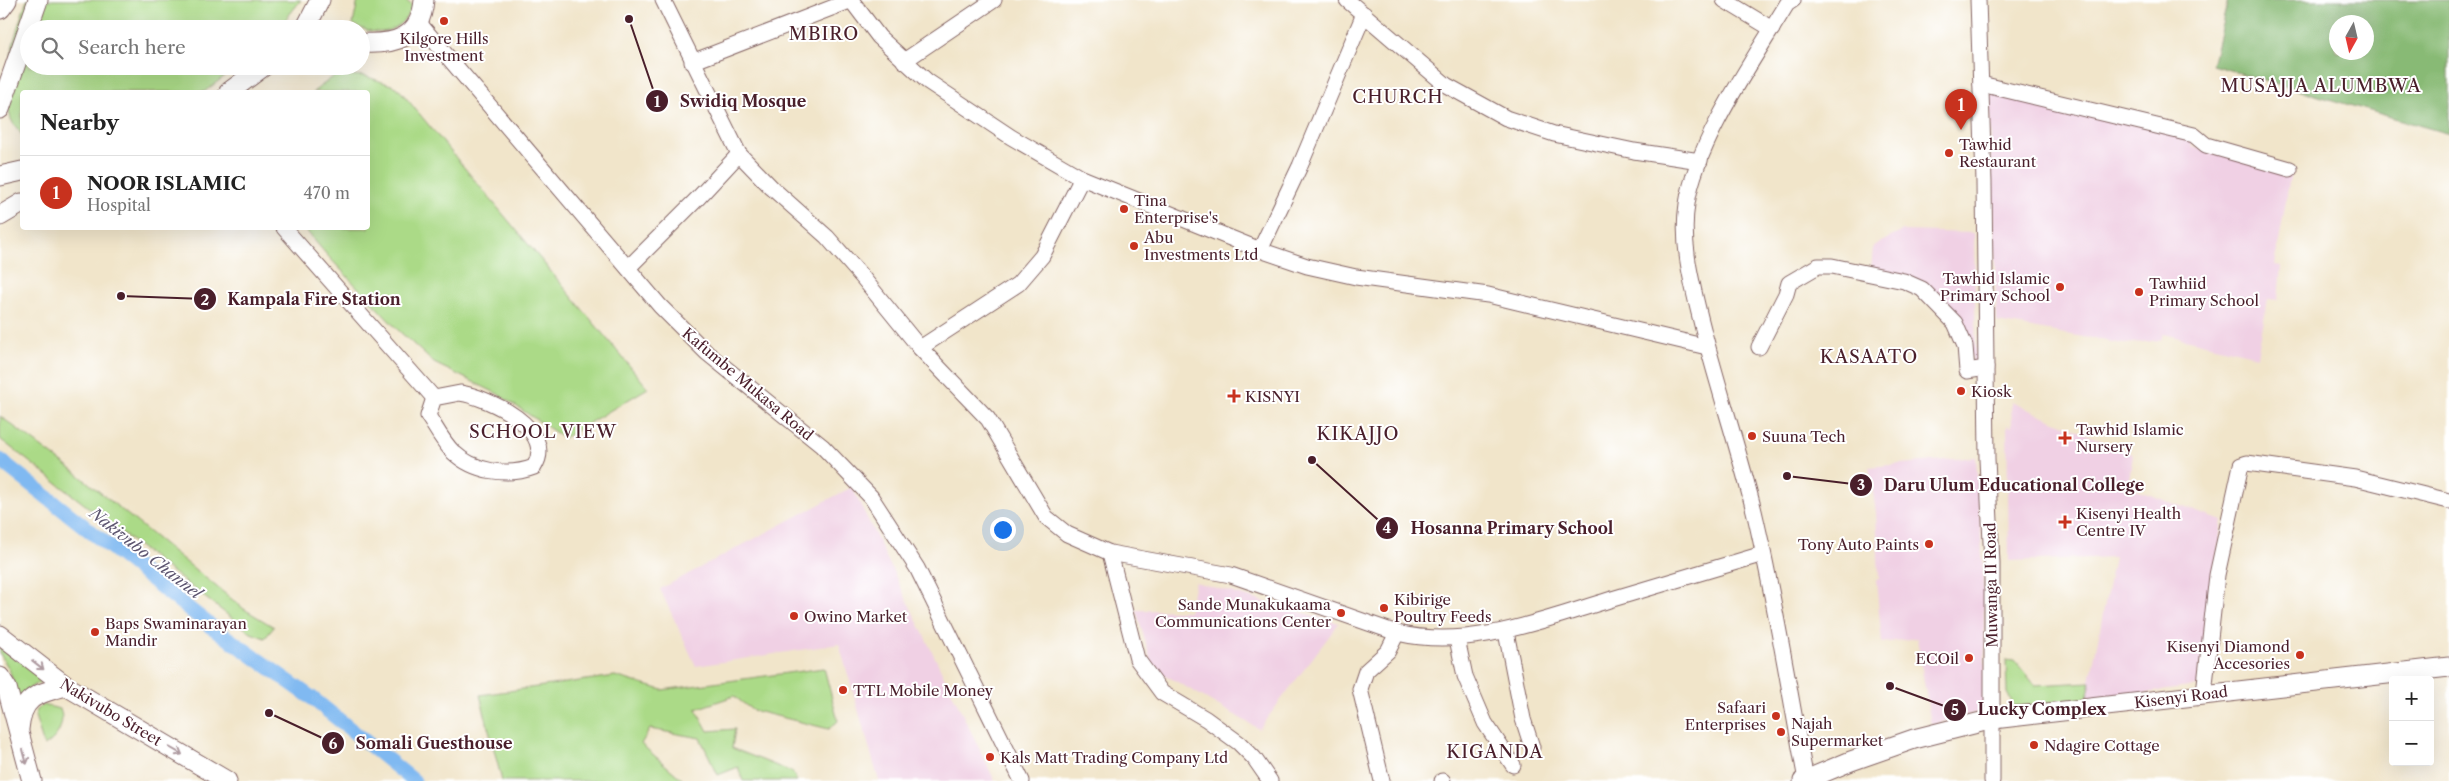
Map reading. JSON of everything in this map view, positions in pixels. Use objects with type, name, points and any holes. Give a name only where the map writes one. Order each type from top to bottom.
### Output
[{"type":"highway","points":[[0,8],[6,0]]},
{"type":"main road","points":[[31,20],[38,0]]},
{"type":"main road","points":[[310,20],[320,0]]},
{"type":"main road","points":[[370,42],[396,40],[409,35],[419,22],[423,12],[424,0]]},
{"type":"main road","points":[[0,109],[20,50]]},
{"type":"main road","points":[[0,85],[18,55]]},
{"type":"main road","points":[[232,90],[252,75]]},
{"type":"main road","points":[[0,176],[20,171]]},
{"type":"main road","points":[[0,216],[20,203]]},
{"type":"main road","name":"Nakivubo Street","points":[[0,635],[66,686],[227,781]]},
{"type":"main road","name":"Kisenyi Road","points":[[1804,780],[1914,739],[1993,719],[2204,691],[2449,667]]},
{"type":"main road","points":[[0,677],[7,688],[32,781]]},
{"type":"main road","points":[[19,732],[21,711],[29,701],[48,690],[66,686]]},
{"type":"street","points":[[663,0],[739,154],[772,188],[826,237],[863,278],[920,348],[988,419],[1046,517],[1067,534],[1110,553],[1231,575],[1397,633],[1418,638],[1457,639],[1506,632],[1763,554]]},
{"type":"street","points":[[692,62],[851,0],[879,38],[904,61],[928,81],[1012,137],[1082,178],[1260,250],[1307,266],[1356,276],[1488,295],[1707,346]]},
{"type":"street","points":[[904,61],[994,0]]},
{"type":"street","points":[[1347,0],[1446,85],[1506,118],[1554,134],[1634,151],[1700,161]]},
{"type":"street","points":[[1724,0],[1772,29]]},
{"type":"street","points":[[1792,0],[1787,4],[1726,107],[1692,178],[1686,205],[1685,250],[1707,346],[1754,510],[1804,780]]},
{"type":"street","name":"Muwanga II Road","points":[[1978,0],[1992,563],[1992,781]]},
{"type":"street","points":[[1260,250],[1300,166],[1364,14]]},
{"type":"street","name":"Kafumbe Mukasa Road","points":[[419,22],[660,306],[707,353],[822,446],[872,497],[917,568],[1022,781]]},
{"type":"street","points":[[1981,84],[2194,135],[2206,145],[2290,169]]},
{"type":"street","points":[[628,268],[739,154]]},
{"type":"street","points":[[920,348],[1018,284],[1042,256],[1082,178]]},
{"type":"street","points":[[286,230],[434,398]]},
{"type":"street","points":[[1759,347],[1786,294],[1788,283],[1818,266],[1832,266],[1904,280],[1922,290],[1955,323],[1965,346],[1968,371],[1986,368]]},
{"type":"street","points":[[460,393],[471,395],[488,401],[517,417],[535,435],[540,454],[534,467],[522,472],[498,471],[481,469],[466,462],[452,451],[428,416],[434,398],[460,393]]},
{"type":"street","points":[[2204,691],[2218,575],[2241,465],[2246,463],[2355,478],[2449,501]]},
{"type":"street","points":[[1110,553],[1136,659],[1162,693],[1199,715],[1238,742],[1254,758],[1270,781]]},
{"type":"street","points":[[1506,632],[1523,719],[1532,747]]},
{"type":"street","points":[[1382,781],[1360,689],[1366,671],[1388,651],[1397,633]]},
{"type":"street","points":[[1457,639],[1465,676],[1482,715],[1513,765]]},
{"type":"shaded area","points":[[1989,90],[2192,138],[2192,147],[2291,171],[2275,265],[2281,266],[2278,300],[2268,299],[2257,356],[2163,334],[2161,340],[2124,344],[1997,322]]},
{"type":"shaded area","points":[[1903,231],[1974,233],[1976,370],[1967,345],[1932,294],[1871,272],[1873,246]]},
{"type":"shaded area","points":[[2011,402],[2133,454],[2128,487],[2222,521],[2197,686],[2086,701],[2114,557],[2009,561],[2007,425],[2012,427]]},
{"type":"shaded area","points":[[1976,457],[1983,570],[1986,710],[1931,725],[1917,638],[1882,643],[1876,580],[1879,579],[1876,512],[1869,467]]},
{"type":"shaded area","name":"Owino Market","points":[[852,487],[995,781],[879,781],[839,644],[696,666],[660,589]]},
{"type":"shaded area","points":[[1195,582],[1339,623],[1259,729],[1153,668],[1136,610],[1189,611]]},
{"type":"green space","points":[[27,0],[301,0],[285,20],[20,20],[20,75],[226,75],[207,90],[20,90],[20,132],[11,119],[7,90],[10,59],[17,28]]},
{"type":"green space","points":[[358,0],[405,0],[413,6],[402,22],[388,31],[370,31],[370,20],[354,20]]},
{"type":"green space","points":[[2228,0],[2449,0],[2449,134],[2212,65]]},
{"type":"green space","points":[[336,75],[365,76],[397,87],[648,388],[564,438],[498,394],[434,363],[398,330],[306,230],[370,230],[370,90],[316,90]]},
{"type":"green space","points":[[0,416],[75,472],[244,609],[274,627],[265,638],[251,633],[0,439]]},
{"type":"green space","points":[[0,647],[47,679],[31,687],[19,699],[9,669],[0,654]]},
{"type":"green space","points":[[2006,660],[2015,661],[2035,685],[2091,682],[2086,701],[2014,706],[2007,693]]},
{"type":"green space","points":[[824,668],[838,721],[829,729],[752,710],[734,696],[696,709],[708,731],[735,729],[732,748],[792,772],[797,781],[743,781],[738,767],[718,775],[700,738],[650,729],[641,744],[684,781],[502,781],[480,695],[615,676],[662,690]]},
{"type":"green space","points":[[43,705],[60,709],[62,714],[59,730],[53,739],[44,746],[35,716],[37,710]]},
{"type":"waterway","name":"Nakivubo Channel","points":[[0,460],[212,627],[312,698],[414,781]]},
{"type":"place","name":"Swidiq Mosque","points":[[629,19]]},
{"type":"place","name":"Kilgore Hills Investment","points":[[444,21]]},
{"type":"place","name":"NOOR ISLAMIC","points":[[1961,130]]},
{"type":"place","name":"Tawhid Restaurant","points":[[1949,153]]},
{"type":"place","name":"Tina Enterprise's","points":[[1124,209]]},
{"type":"place","name":"Abu Investments Ltd","points":[[1134,246]]},
{"type":"place","name":"Tawhid Islamic Primary School","points":[[2060,287]]},
{"type":"place","name":"Tawhiid Primary School","points":[[2139,292]]},
{"type":"place","name":"Kampala Fire Station","points":[[121,296]]},
{"type":"place","name":"Kiosk","points":[[1961,391]]},
{"type":"place","name":"KISNYI","points":[[1234,396]]},
{"type":"place","name":"Suuna Tech","points":[[1752,436]]},
{"type":"place","name":"Tawhid Islamic Nursery","points":[[2065,438]]},
{"type":"place","name":"Hosanna Primary School","points":[[1312,460]]},
{"type":"place","name":"Daru Ulum Educational College","points":[[1787,476]]},
{"type":"place","name":"Kisenyi Health Centre IV","points":[[2065,522]]},
{"type":"place","name":"Tony Auto Paints","points":[[1929,544]]},
{"type":"place","name":"Kibirige Poultry Feeds","points":[[1384,608]]},
{"type":"place","name":"Sande Munakukaama Communications Center","points":[[1341,613]]},
{"type":"place","name":"Owino Market","points":[[794,616]]},
{"type":"place","name":"Baps Swaminarayan Mandir","points":[[95,632]]},
{"type":"place","name":"Kisenyi Diamond Accesories","points":[[2300,655]]},
{"type":"place","name":"ECOil","points":[[1969,658]]},
{"type":"place","name":"Lucky Complex","points":[[1890,686]]},
{"type":"place","name":"TTL Mobile Money","points":[[843,690]]},
{"type":"place","name":"Somali Guesthouse","points":[[269,713]]},
{"type":"place","name":"Safaari Enterprises","points":[[1776,716]]},
{"type":"place","name":"Najah Supermarket","points":[[1781,732]]},
{"type":"place","name":"Ndagire Cottage","points":[[2034,745]]},
{"type":"place","name":"Kals Matt Trading Company Ltd","points":[[990,757]]},
{"type":"district","name":"MBIRO","points":[[824,34]]},
{"type":"district","name":"MUSAJJA ALUMBWA","points":[[2321,86]]},
{"type":"district","name":"CHURCH","points":[[1398,97]]},
{"type":"district","name":"KASAATO","points":[[1869,357]]},
{"type":"district","name":"SCHOOL VIEW","points":[[543,432]]},
{"type":"district","name":"KIKAJJO","points":[[1358,434]]},
{"type":"district","name":"KIGANDA","points":[[1495,752]]}]
